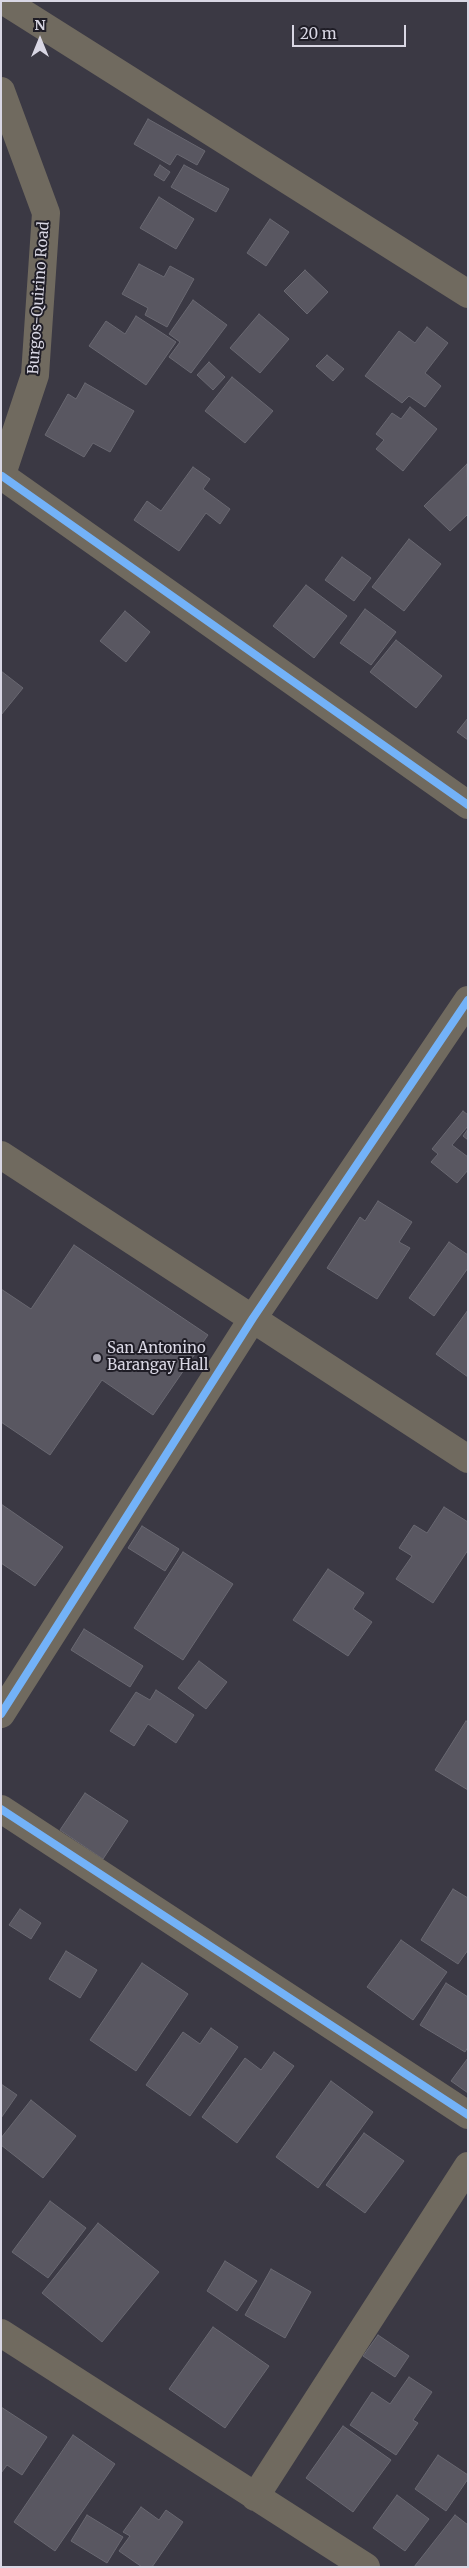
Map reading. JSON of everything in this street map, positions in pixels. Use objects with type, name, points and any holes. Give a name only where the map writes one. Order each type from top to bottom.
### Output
[{"type":"street","points":[[4,1],[468,294]]},
{"type":"street","name":"Burgos-Quirino Road","points":[[1,91],[46,213],[36,375],[2,476]]},
{"type":"street","points":[[2,476],[468,805]]},
{"type":"street","points":[[1,1714],[253,1318],[468,1000]]},
{"type":"street","points":[[1,1156],[468,1459]]},
{"type":"street","points":[[1,1809],[468,2115]]},
{"type":"street","points":[[255,2497],[468,2166]]},
{"type":"street","points":[[1,2333],[366,2567]]},
{"type":"building","points":[[148,119],[205,151],[197,165],[177,154],[170,165],[134,144]]},
{"type":"building","points":[[160,165],[170,172],[164,181],[154,175]]},
{"type":"building","points":[[184,165],[229,189],[216,212],[171,187]]},
{"type":"building","points":[[159,197],[194,219],[176,249],[140,228]]},
{"type":"building","points":[[270,219],[289,232],[266,266],[247,253]]},
{"type":"building","points":[[139,264],[164,277],[170,266],[194,279],[167,327],[145,315],[148,308],[122,294]]},
{"type":"building","points":[[305,270],[328,292],[307,314],[284,291]]},
{"type":"building","points":[[193,300],[227,325],[191,373],[169,357],[180,342],[169,334]]},
{"type":"building","points":[[259,314],[289,339],[260,373],[230,348]]},
{"type":"building","points":[[136,316],[176,342],[146,385],[89,346],[106,321],[125,334]]},
{"type":"building","points":[[427,327],[448,343],[425,373],[441,386],[425,407],[409,396],[402,403],[365,376],[399,331],[415,343]]},
{"type":"building","points":[[327,355],[344,369],[333,381],[316,366]]},
{"type":"building","points":[[209,362],[225,377],[213,390],[197,375]]},
{"type":"building","points":[[232,377],[273,411],[245,443],[205,411]]},
{"type":"building","points":[[85,383],[134,411],[110,452],[93,443],[84,457],[45,435],[68,394],[76,399]]},
{"type":"building","points":[[410,407],[437,429],[403,471],[376,449],[384,440],[376,434],[392,413],[401,419]]},
{"type":"building","points":[[467,464],[468,514],[450,531],[424,506]]},
{"type":"building","points":[[193,467],[210,479],[203,489],[230,509],[220,524],[206,513],[179,551],[134,520],[147,501],[161,511]]},
{"type":"building","points":[[409,539],[441,564],[404,611],[372,587]]},
{"type":"building","points":[[342,557],[371,578],[354,601],[325,580]]},
{"type":"building","points":[[306,585],[347,616],[314,658],[273,626]]},
{"type":"building","points":[[365,609],[396,632],[371,665],[340,643]]},
{"type":"building","points":[[125,611],[150,632],[126,662],[100,641]]},
{"type":"building","points":[[396,640],[442,676],[416,708],[370,672]]},
{"type":"building","points":[[1,671],[23,688],[1,715]]},
{"type":"building","points":[[468,718],[468,740],[457,732]]},
{"type":"building","points":[[463,1111],[468,1115],[468,1126],[452,1145],[468,1157],[468,1170],[457,1183],[431,1162],[438,1154],[432,1149]]},
{"type":"building","points":[[468,1129],[468,1140],[463,1136]]},
{"type":"building","points":[[378,1201],[412,1222],[399,1242],[410,1248],[377,1299],[327,1268],[360,1217],[365,1221]]},
{"type":"building","points":[[449,1242],[468,1255],[468,1268],[434,1316],[409,1298]]},
{"type":"building","name":"San Antonino Barangay Hall","points":[[74,1245],[208,1335],[153,1415],[102,1380],[50,1455],[1,1422],[1,1289],[31,1309]]},
{"type":"building","points":[[468,1310],[468,1377],[436,1354]]},
{"type":"building","points":[[1,1504],[63,1547],[35,1586],[1,1563]]},
{"type":"building","points":[[444,1507],[468,1522],[468,1550],[433,1603],[396,1579],[412,1556],[399,1548],[414,1525],[427,1533]]},
{"type":"building","points":[[142,1526],[179,1549],[165,1571],[128,1548]]},
{"type":"building","points":[[183,1552],[233,1584],[183,1660],[134,1628]]},
{"type":"building","points":[[328,1569],[364,1593],[353,1609],[372,1622],[348,1656],[293,1620]]},
{"type":"building","points":[[84,1629],[143,1666],[130,1687],[71,1650]]},
{"type":"building","points":[[199,1661],[227,1682],[206,1709],[178,1688]]},
{"type":"building","points":[[156,1690],[194,1715],[176,1743],[148,1724],[134,1746],[110,1731],[136,1692],[150,1700]]},
{"type":"building","points":[[466,1721],[468,1722],[468,1790],[435,1770]]},
{"type":"building","points":[[85,1793],[128,1821],[103,1859],[60,1830]]},
{"type":"building","points":[[453,1889],[468,1898],[468,1950],[458,1964],[421,1940]]},
{"type":"building","points":[[20,1909],[41,1923],[31,1939],[9,1925]]},
{"type":"building","points":[[401,1940],[447,1972],[413,2020],[367,1987]]},
{"type":"building","points":[[66,1951],[97,1970],[80,1998],[49,1979]]},
{"type":"building","points":[[142,1963],[188,1994],[136,2071],[90,2040]]},
{"type":"building","points":[[446,1983],[468,1997],[468,2047],[465,2052],[420,2025]]},
{"type":"building","points":[[211,2028],[238,2047],[190,2116],[146,2085],[183,2032],[200,2044]]},
{"type":"building","points":[[274,2052],[294,2066],[237,2143],[202,2117],[245,2058],[261,2070]]},
{"type":"building","points":[[468,2058],[468,2093],[451,2081]]},
{"type":"building","points":[[331,2081],[373,2112],[318,2188],[276,2157]]},
{"type":"building","points":[[1,2084],[17,2095],[1,2118]]},
{"type":"building","points":[[31,2100],[76,2136],[43,2178],[1,2145],[1,2138]]},
{"type":"building","points":[[364,2133],[404,2161],[365,2213],[326,2185]]},
{"type":"building","points":[[50,2201],[86,2228],[48,2278],[12,2252]]},
{"type":"building","points":[[98,2223],[159,2272],[102,2342],[42,2293]]},
{"type":"building","points":[[225,2261],[257,2281],[237,2311],[207,2291]]},
{"type":"building","points":[[271,2269],[311,2292],[285,2338],[245,2315]]},
{"type":"building","points":[[213,2327],[269,2366],[225,2428],[169,2389]]},
{"type":"building","points":[[378,2335],[409,2356],[395,2377],[363,2356]]},
{"type":"building","points":[[409,2377],[432,2392],[413,2420],[418,2423],[396,2455],[350,2425],[372,2392],[390,2404]]},
{"type":"building","points":[[1,2407],[47,2437],[22,2475],[7,2465],[1,2473]]},
{"type":"building","points":[[343,2426],[391,2460],[353,2512],[306,2478]]},
{"type":"building","points":[[73,2435],[115,2464],[55,2551],[14,2522]]},
{"type":"building","points":[[438,2455],[468,2475],[468,2479],[446,2511],[415,2489]]},
{"type":"building","points":[[397,2495],[429,2519],[405,2551],[373,2528]]},
{"type":"building","points":[[141,2507],[159,2520],[166,2510],[183,2522],[152,2567],[142,2567],[119,2551],[130,2536],[123,2532]]},
{"type":"building","points":[[87,2515],[123,2537],[107,2563],[71,2541]]},
{"type":"building","points":[[455,2515],[468,2525],[468,2567],[414,2567]]},
{"type":"cycle path","points":[[2,476],[468,805]]},
{"type":"cycle path","points":[[1,1714],[253,1318],[468,1000]]},
{"type":"cycle path","points":[[1,1809],[468,2115]]},
{"type":"place","name":"San Antonino Barangay Hall","points":[[97,1358]]}]
